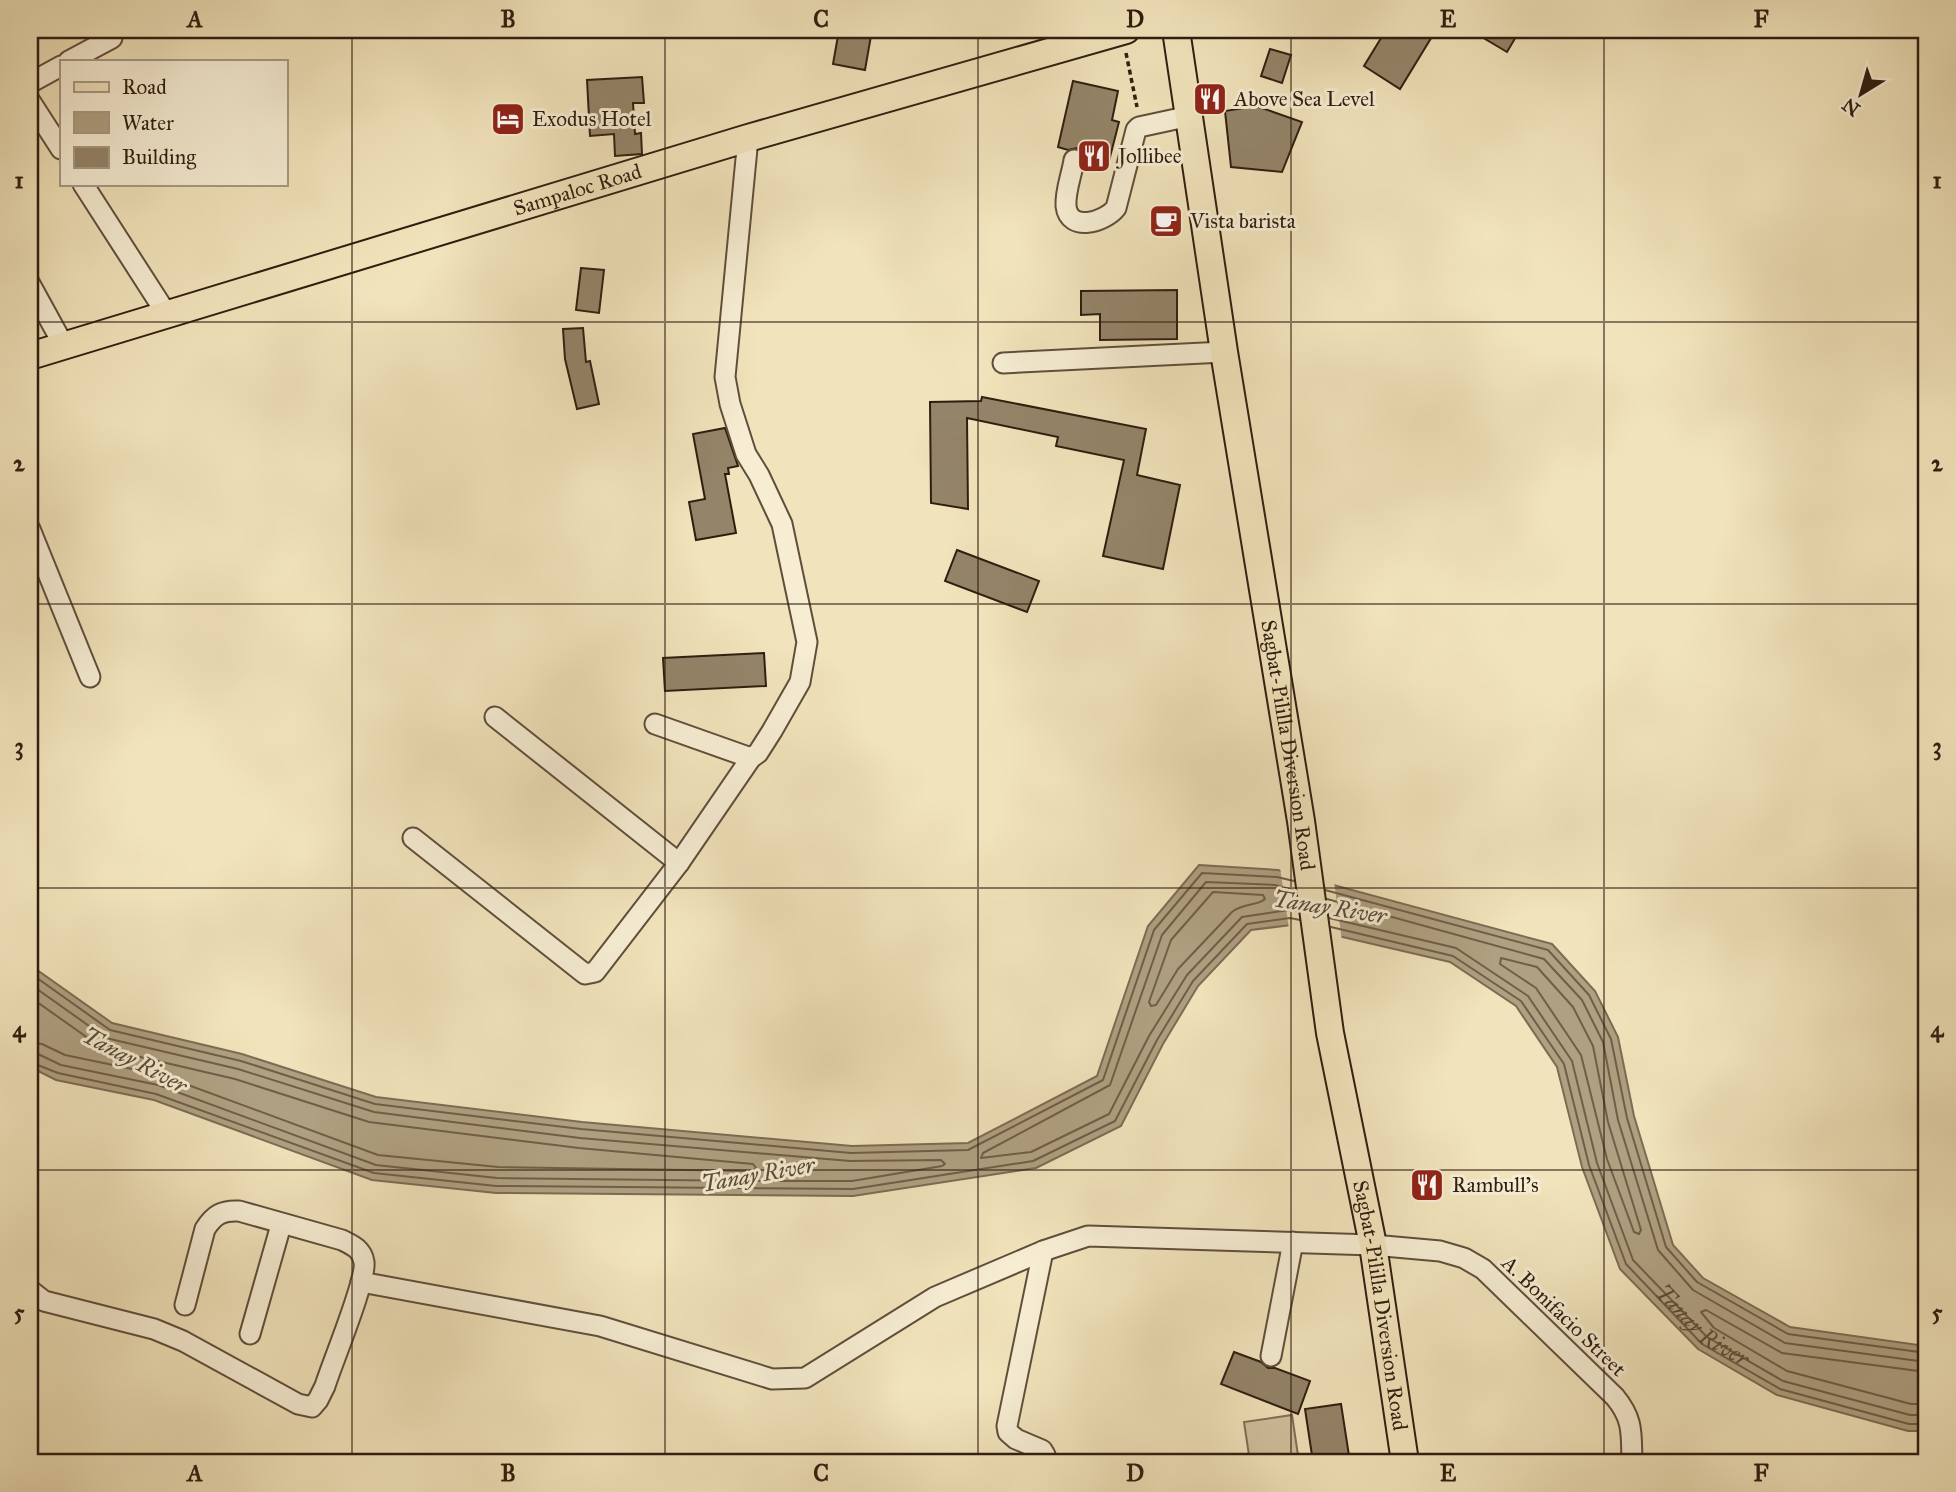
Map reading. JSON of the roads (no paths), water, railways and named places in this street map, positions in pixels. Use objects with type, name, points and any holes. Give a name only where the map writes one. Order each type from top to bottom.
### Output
[{"type":"main road","name":"Sagbat-Pililla Diversion Road","points":[[1175,30],[1224,352],[1301,821],[1330,1033],[1373,1245],[1405,1462]]},
{"type":"main road","name":"Sampaloc Road","points":[[30,356],[748,138],[1124,31]]},
{"type":"street","points":[[71,60],[115,32]]},
{"type":"street","points":[[30,83],[60,67]]},
{"type":"street","points":[[30,100],[60,147]]},
{"type":"street","points":[[1074,160],[1067,210],[1070,216],[1079,222],[1100,220],[1111,215],[1116,208],[1133,135],[1139,127],[1190,116]]},
{"type":"street","points":[[413,838],[585,974],[595,972],[679,863],[751,758],[758,753],[800,682],[807,642],[782,524],[746,454],[730,404],[725,377],[748,138]]},
{"type":"street","points":[[84,186],[166,313]]},
{"type":"street","points":[[30,284],[64,346]]},
{"type":"street","points":[[1003,363],[1224,352]]},
{"type":"street","points":[[30,529],[90,677]]},
{"type":"street","points":[[495,717],[679,863]]},
{"type":"street","points":[[655,724],[751,758]]},
{"type":"street","points":[[30,1290],[44,1301],[155,1329],[216,1357],[298,1404],[312,1407],[325,1385],[365,1264],[355,1246],[342,1240],[227,1210],[211,1220],[205,1229],[185,1305]]},
{"type":"street","points":[[250,1334],[281,1225]]},
{"type":"street","name":"A. Bonifacio Street","points":[[361,1282],[600,1326],[772,1379],[788,1380],[805,1378],[934,1297],[1043,1251],[1088,1236],[1373,1245],[1440,1251],[1464,1258],[1483,1269],[1626,1411],[1631,1423],[1632,1462]]},
{"type":"street","points":[[1271,1356],[1293,1242]]},
{"type":"street","points":[[1043,1251],[1007,1426],[1008,1432],[1016,1439],[1042,1450],[1045,1455],[1044,1462]]},
{"type":"water","name":"Tanay River","points":[[1199,865],[1278,870],[1552,944],[1595,991],[1618,1037],[1634,1116],[1673,1245],[1703,1278],[1790,1327],[1926,1346],[1926,1431],[1908,1431],[1777,1395],[1698,1349],[1620,1269],[1582,1167],[1557,1067],[1516,1006],[1450,962],[1291,925],[1251,930],[1198,986],[1163,1044],[1121,1126],[1036,1168],[853,1196],[496,1193],[372,1180],[154,1100],[56,1080],[30,1067],[30,965],[112,1023],[242,1054],[376,1097],[582,1122],[852,1146],[968,1143],[1097,1076],[1148,926]]},
{"type":"place","name":"Above Sea Level","points":[[1210,99]]},
{"type":"place","name":"Exodus Hotel","points":[[508,119]]},
{"type":"place","name":"Jollibee","points":[[1094,156]]},
{"type":"place","name":"Vista barista","points":[[1166,221]]},
{"type":"place","name":"Rambull's","points":[[1427,1185]]}]
